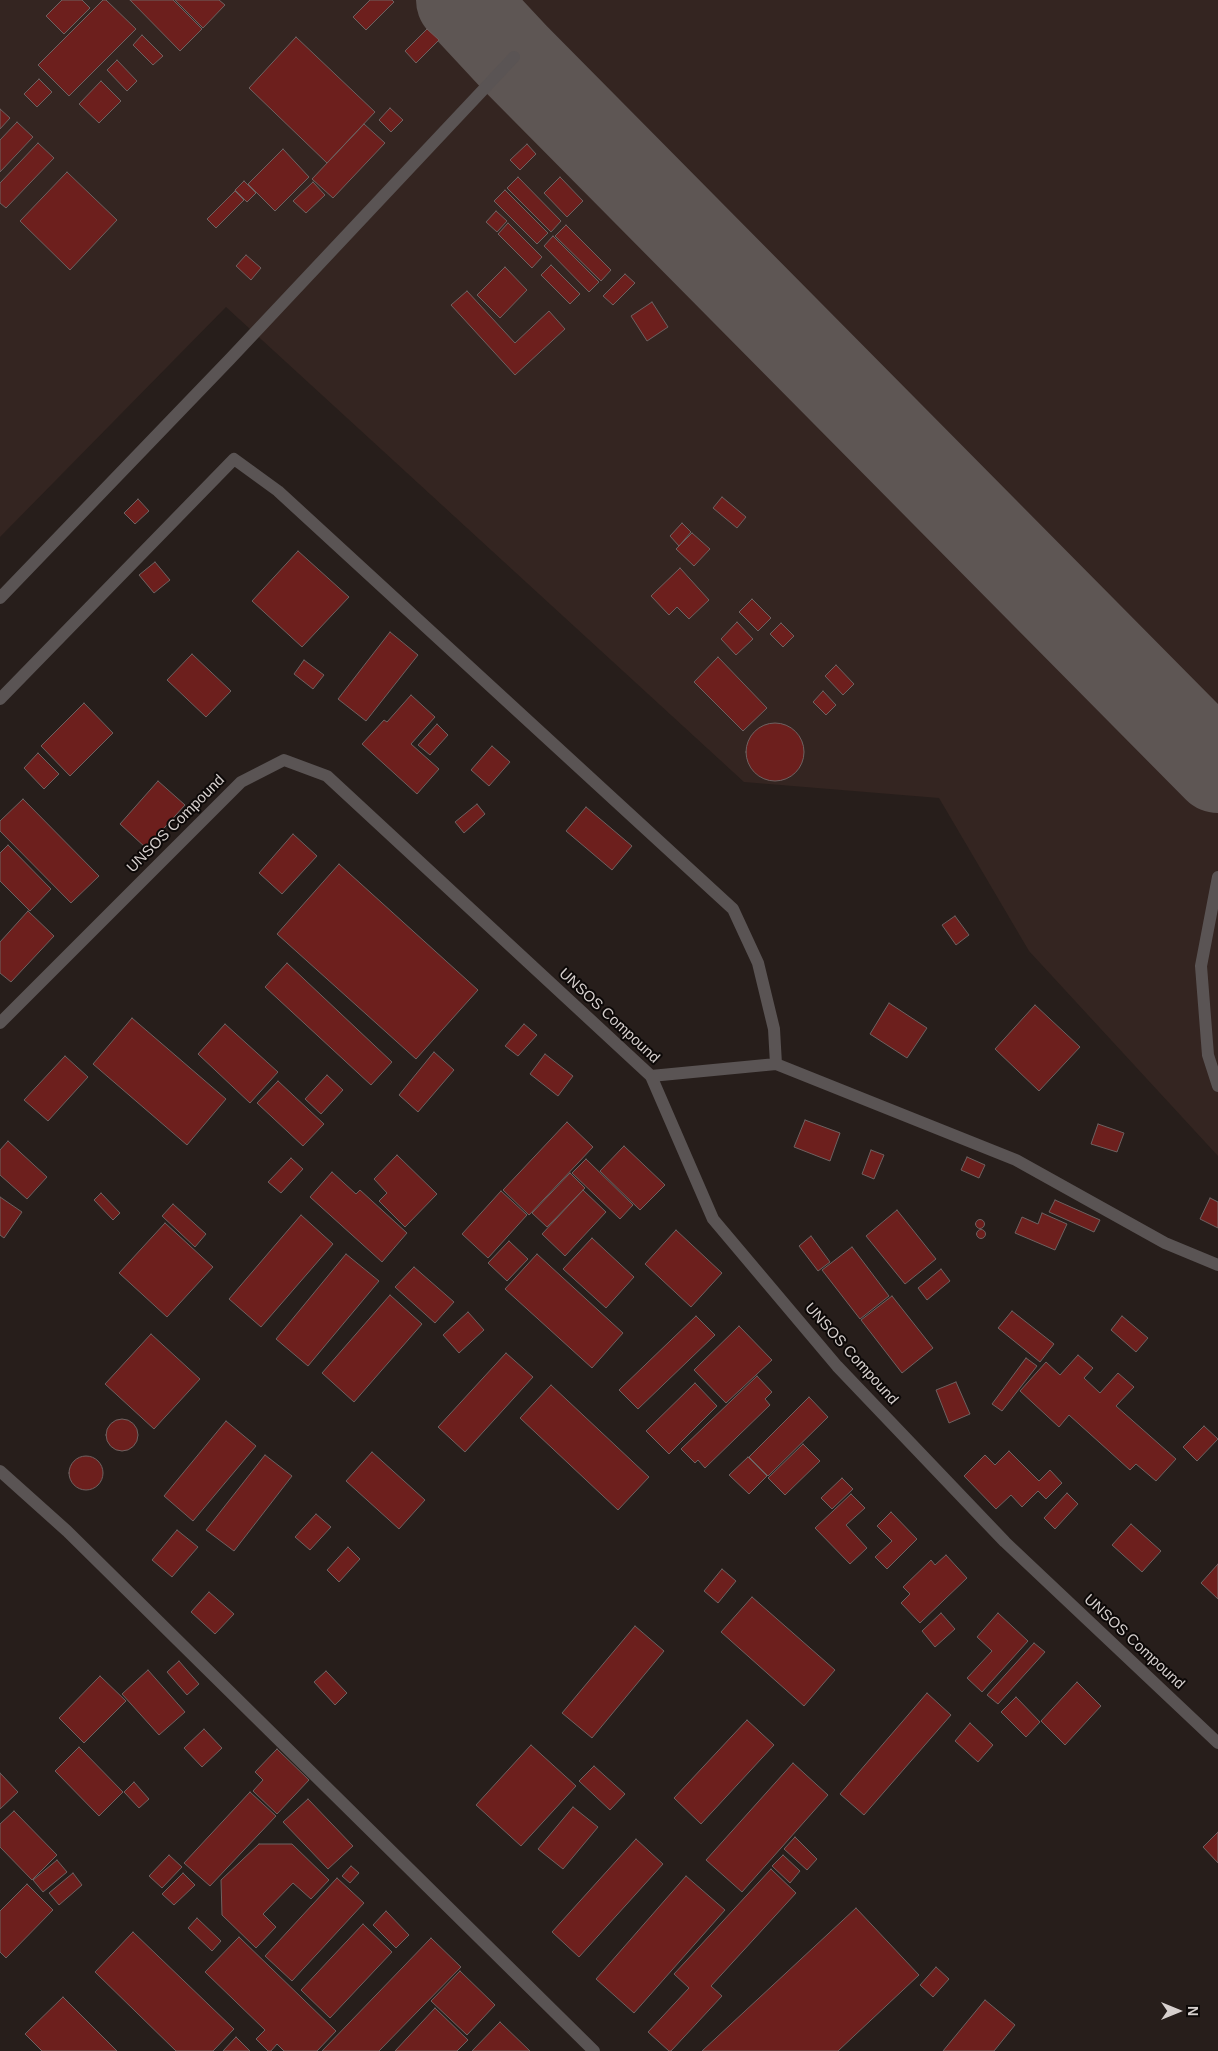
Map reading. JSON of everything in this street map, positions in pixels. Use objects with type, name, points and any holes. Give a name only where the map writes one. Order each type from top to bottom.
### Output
[{"type":"lane","points":[[0,598],[223,366],[514,56]]},
{"type":"lane","points":[[0,699],[234,459],[278,490],[733,910],[758,963],[774,1028],[776,1064]]},
{"type":"lane","name":"UNSOS Compound","points":[[0,1023],[241,782],[284,760],[327,776],[651,1076],[713,1219],[837,1366],[1005,1542],[1218,1743]]},
{"type":"lane","points":[[1218,877],[1201,966],[1208,1055],[1218,1086]]},
{"type":"lane","points":[[651,1076],[776,1064],[1016,1160],[1165,1243],[1218,1265]]},
{"type":"lane","points":[[0,1471],[67,1532],[594,2051]]},
{"type":"shaded area","points":[[0,0],[1218,0],[1218,1156],[1029,951],[939,798],[744,782],[226,307],[0,537]]},
{"type":"building","points":[[62,0],[82,0],[90,8],[64,34],[46,16]]},
{"type":"building","points":[[103,0],[106,0],[136,29],[69,96],[38,65]]},
{"type":"building","points":[[130,0],[173,0],[202,29],[180,51]]},
{"type":"building","points":[[175,0],[219,0],[225,5],[203,28]]},
{"type":"building","points":[[370,0],[392,0],[394,2],[366,30],[353,17]]},
{"type":"building","points":[[427,29],[439,40],[416,63],[405,51]]},
{"type":"building","points":[[142,35],[163,56],[153,65],[133,45]]},
{"type":"building","points":[[296,37],[375,112],[327,163],[249,88]]},
{"type":"building","points":[[117,60],[137,81],[127,91],[107,70]]},
{"type":"building","points":[[39,79],[52,92],[37,107],[24,94]]},
{"type":"building","points":[[101,81],[121,101],[99,123],[79,104]]},
{"type":"building","points":[[390,108],[403,120],[391,132],[379,120]]},
{"type":"building","points":[[0,109],[10,118],[0,129]]},
{"type":"building","points":[[17,122],[33,137],[0,172],[0,140]]},
{"type":"building","points":[[364,124],[385,143],[333,198],[312,179]]},
{"type":"building","points":[[38,143],[54,158],[6,208],[0,203],[0,183]]},
{"type":"building","points":[[527,144],[536,154],[520,170],[510,160]]},
{"type":"building","points":[[283,149],[309,177],[275,211],[248,184]]},
{"type":"building","points":[[67,172],[117,220],[70,270],[20,221]]},
{"type":"building","points":[[518,177],[561,221],[551,232],[507,188]]},
{"type":"building","points":[[560,177],[583,201],[567,217],[544,193]]},
{"type":"building","points":[[244,181],[256,193],[247,202],[235,190]]},
{"type":"building","points":[[313,182],[325,195],[306,213],[293,201]]},
{"type":"building","points":[[505,190],[548,233],[537,244],[494,201]]},
{"type":"building","points":[[235,191],[244,200],[216,228],[207,219]]},
{"type":"building","points":[[496,211],[507,221],[497,232],[486,222]]},
{"type":"building","points":[[508,223],[542,257],[532,268],[498,234]]},
{"type":"building","points":[[566,225],[611,270],[601,281],[555,236]]},
{"type":"building","points":[[553,236],[599,282],[589,292],[544,246]]},
{"type":"building","points":[[246,255],[261,268],[251,280],[236,266]]},
{"type":"building","points":[[551,265],[580,294],[570,304],[541,275]]},
{"type":"building","points":[[505,267],[527,290],[500,318],[477,295]]},
{"type":"building","points":[[625,274],[635,283],[613,305],[603,296]]},
{"type":"building","points":[[467,291],[515,343],[549,311],[565,329],[515,375],[451,305]]},
{"type":"building","points":[[652,302],[668,327],[647,341],[631,316]]},
{"type":"building","points":[[722,497],[746,517],[737,528],[713,508]]},
{"type":"building","points":[[138,499],[149,511],[135,524],[124,513]]},
{"type":"building","points":[[682,523],[691,532],[679,546],[670,536]]},
{"type":"building","points":[[692,533],[710,549],[694,566],[676,549]]},
{"type":"building","points":[[298,551],[349,597],[302,647],[252,601]]},
{"type":"building","points":[[155,562],[170,580],[154,593],[139,575]]},
{"type":"building","points":[[680,568],[709,600],[689,619],[677,607],[669,615],[651,596]]},
{"type":"building","points":[[752,599],[771,618],[758,631],[739,612]]},
{"type":"building","points":[[737,622],[753,639],[736,655],[721,639]]},
{"type":"building","points":[[781,623],[794,636],[783,647],[770,634]]},
{"type":"building","points":[[390,632],[418,655],[366,721],[338,699]]},
{"type":"building","points":[[192,654],[231,691],[206,717],[167,680]]},
{"type":"building","points":[[718,657],[767,708],[743,731],[694,682]]},
{"type":"building","points":[[304,660],[324,675],[313,689],[294,674]]},
{"type":"building","points":[[836,665],[854,684],[843,695],[825,676]]},
{"type":"building","points":[[823,691],[836,705],[826,715],[813,702]]},
{"type":"building","points":[[411,695],[435,717],[411,744],[439,769],[417,794],[362,744],[384,720],[387,722]]},
{"type":"building","points":[[84,703],[113,733],[70,776],[41,746]]},
{"type":"building","points":[[775,723],[791,728],[799,736],[804,752],[799,768],[791,776],[775,781],[759,776],[751,768],[746,752],[751,736],[759,728]]},
{"type":"building","points":[[437,724],[448,735],[430,755],[418,745]]},
{"type":"building","points":[[492,746],[510,762],[489,786],[471,770]]},
{"type":"building","points":[[38,753],[59,774],[44,789],[24,768]]},
{"type":"building","points":[[158,781],[185,805],[146,848],[120,824]]},
{"type":"building","points":[[23,799],[99,876],[71,903],[0,831],[0,821]]},
{"type":"building","points":[[477,804],[485,814],[464,833],[455,822]]},
{"type":"building","points":[[586,807],[632,846],[612,870],[566,831]]},
{"type":"building","points":[[293,834],[317,856],[282,894],[259,873]]},
{"type":"building","points":[[8,845],[51,889],[30,911],[0,881],[0,853]]},
{"type":"building","points":[[339,864],[478,990],[416,1059],[277,934]]},
{"type":"building","points":[[28,911],[54,936],[11,982],[0,973],[0,942]]},
{"type":"building","points":[[955,916],[969,935],[956,945],[942,925]]},
{"type":"building","points":[[287,963],[392,1062],[371,1085],[265,987]]},
{"type":"building","points":[[889,1003],[927,1028],[907,1058],[870,1034]]},
{"type":"building","points":[[1035,1005],[1080,1047],[1039,1091],[995,1049]]},
{"type":"building","points":[[132,1018],[226,1099],[187,1145],[93,1064]]},
{"type":"building","points":[[225,1024],[278,1072],[250,1103],[198,1054]]},
{"type":"building","points":[[524,1024],[537,1035],[518,1056],[505,1046]]},
{"type":"building","points":[[434,1052],[454,1070],[418,1112],[399,1095]]},
{"type":"building","points":[[545,1054],[573,1076],[558,1096],[530,1074]]},
{"type":"building","points":[[65,1056],[88,1077],[48,1121],[24,1100]]},
{"type":"building","points":[[327,1075],[343,1090],[321,1114],[305,1099]]},
{"type":"building","points":[[278,1081],[324,1124],[303,1146],[257,1103]]},
{"type":"building","points":[[805,1120],[840,1133],[830,1161],[794,1147]]},
{"type":"building","points":[[567,1122],[593,1147],[529,1215],[503,1190]]},
{"type":"building","points":[[1098,1124],[1124,1133],[1117,1152],[1091,1144]]},
{"type":"building","points":[[8,1141],[47,1177],[27,1199],[0,1175],[0,1150]]},
{"type":"building","points":[[624,1146],[665,1185],[640,1210],[600,1171]]},
{"type":"building","points":[[871,1150],[884,1155],[874,1179],[862,1174]]},
{"type":"building","points":[[397,1155],[437,1194],[405,1227],[379,1201],[387,1193],[374,1179]]},
{"type":"building","points":[[967,1157],[985,1165],[979,1178],[961,1170]]},
{"type":"building","points":[[291,1158],[303,1169],[281,1193],[268,1182]]},
{"type":"building","points":[[586,1159],[633,1205],[620,1219],[572,1173]]},
{"type":"building","points":[[332,1172],[356,1194],[360,1190],[407,1233],[382,1262],[310,1197]]},
{"type":"building","points":[[570,1173],[585,1188],[547,1227],[532,1213]]},
{"type":"building","points":[[583,1190],[606,1212],[565,1256],[542,1234]]},
{"type":"building","points":[[501,1191],[527,1215],[488,1258],[462,1234]]},
{"type":"building","points":[[101,1193],[120,1213],[113,1220],[94,1200]]},
{"type":"building","points":[[0,1197],[22,1212],[4,1238],[0,1235]]},
{"type":"building","points":[[1210,1198],[1218,1202],[1218,1228],[1200,1219]]},
{"type":"building","points":[[1055,1200],[1100,1220],[1094,1232],[1049,1212]]},
{"type":"building","points":[[173,1204],[206,1234],[195,1247],[162,1216]]},
{"type":"building","points":[[897,1210],[936,1259],[905,1284],[866,1236]]},
{"type":"building","points":[[1042,1213],[1067,1224],[1055,1250],[1015,1233],[1022,1217],[1038,1224]]},
{"type":"building","points":[[301,1215],[333,1244],[261,1327],[229,1299]]},
{"type":"building","points":[[980,1219],[985,1224],[980,1229],[975,1224]]},
{"type":"building","points":[[165,1223],[213,1267],[167,1317],[119,1273]]},
{"type":"building","points":[[676,1230],[722,1273],[691,1307],[645,1264]]},
{"type":"building","points":[[981,1230],[985,1234],[981,1238],[977,1234]]},
{"type":"building","points":[[811,1236],[830,1262],[818,1271],[799,1246]]},
{"type":"building","points":[[592,1238],[634,1277],[606,1308],[563,1269]]},
{"type":"building","points":[[509,1241],[528,1259],[507,1281],[488,1263]]},
{"type":"building","points":[[852,1247],[889,1296],[860,1319],[822,1270]]},
{"type":"building","points":[[346,1254],[379,1281],[308,1366],[276,1339]]},
{"type":"building","points":[[537,1254],[623,1333],[592,1368],[505,1289]]},
{"type":"building","points":[[414,1267],[454,1302],[435,1323],[395,1287]]},
{"type":"building","points":[[941,1269],[950,1281],[927,1300],[918,1288]]},
{"type":"building","points":[[390,1295],[422,1324],[354,1402],[322,1373]]},
{"type":"building","points":[[892,1296],[933,1348],[902,1373],[861,1320]]},
{"type":"building","points":[[1012,1311],[1054,1344],[1040,1362],[998,1328]]},
{"type":"building","points":[[468,1312],[484,1330],[459,1353],[443,1335]]},
{"type":"building","points":[[696,1316],[715,1335],[638,1409],[619,1390]]},
{"type":"building","points":[[1122,1316],[1148,1338],[1136,1352],[1111,1330]]},
{"type":"building","points":[[739,1326],[772,1360],[726,1403],[694,1370]]},
{"type":"building","points":[[151,1334],[200,1379],[154,1429],[105,1384]]},
{"type":"building","points":[[506,1353],[533,1377],[465,1452],[438,1427]]},
{"type":"building","points":[[1078,1355],[1093,1368],[1084,1378],[1100,1393],[1118,1373],[1134,1387],[1116,1406],[1176,1459],[1156,1481],[1136,1464],[1130,1470],[1069,1415],[1059,1427],[1020,1391],[1046,1362],[1060,1375]]},
{"type":"building","points":[[1026,1358],[1037,1366],[1002,1411],[992,1404]]},
{"type":"building","points":[[757,1376],[772,1392],[765,1399],[770,1405],[705,1468],[698,1460],[695,1463],[681,1449]]},
{"type":"building","points":[[956,1382],[970,1414],[949,1423],[936,1390]]},
{"type":"building","points":[[695,1383],[717,1406],[669,1454],[646,1431]]},
{"type":"building","points":[[551,1385],[649,1477],[618,1510],[520,1418]]},
{"type":"building","points":[[809,1397],[828,1417],[768,1476],[749,1457]]},
{"type":"building","points":[[122,1419],[128,1420],[133,1424],[137,1429],[137,1441],[133,1446],[128,1450],[122,1451],[116,1450],[111,1446],[107,1441],[106,1435],[107,1429],[111,1424],[116,1420]]},
{"type":"building","points":[[226,1421],[256,1446],[193,1521],[164,1496]]},
{"type":"building","points":[[1204,1426],[1218,1439],[1197,1461],[1183,1447]]},
{"type":"building","points":[[803,1444],[820,1461],[785,1495],[768,1478]]},
{"type":"building","points":[[1009,1451],[1039,1481],[1050,1470],[1062,1483],[1046,1499],[1038,1491],[1022,1507],[1011,1495],[996,1509],[964,1476],[985,1455],[995,1465]]},
{"type":"building","points":[[372,1452],[425,1500],[399,1529],[346,1481]]},
{"type":"building","points":[[265,1455],[292,1476],[234,1551],[206,1530]]},
{"type":"building","points":[[86,1456],[98,1461],[103,1473],[98,1485],[86,1490],[74,1485],[69,1473],[74,1461]]},
{"type":"building","points":[[748,1457],[767,1476],[749,1494],[729,1475]]},
{"type":"building","points":[[842,1478],[853,1489],[832,1509],[821,1498]]},
{"type":"building","points":[[1067,1493],[1078,1504],[1055,1529],[1044,1518]]},
{"type":"building","points":[[851,1494],[865,1508],[846,1525],[867,1548],[850,1564],[815,1528]]},
{"type":"building","points":[[891,1512],[917,1539],[887,1569],[875,1557],[892,1541],[877,1526]]},
{"type":"building","points":[[316,1514],[331,1527],[310,1550],[295,1537]]},
{"type":"building","points":[[1131,1524],[1161,1551],[1142,1572],[1112,1545]]},
{"type":"building","points":[[177,1530],[198,1547],[172,1577],[152,1560]]},
{"type":"building","points":[[348,1547],[360,1559],[339,1582],[327,1570]]},
{"type":"building","points":[[946,1555],[967,1578],[920,1623],[901,1603],[910,1594],[903,1587],[931,1560],[935,1565]]},
{"type":"building","points":[[1218,1564],[1218,1599],[1201,1583]]},
{"type":"building","points":[[722,1569],[736,1581],[718,1603],[704,1591]]},
{"type":"building","points":[[209,1592],[234,1614],[215,1634],[191,1612]]},
{"type":"building","points":[[752,1597],[835,1670],[804,1706],[721,1632]]},
{"type":"building","points":[[941,1613],[955,1629],[935,1647],[922,1631]]},
{"type":"building","points":[[998,1613],[1028,1641],[982,1692],[967,1678],[992,1651],[977,1637]]},
{"type":"building","points":[[635,1626],[664,1651],[592,1738],[562,1713]]},
{"type":"building","points":[[1034,1643],[1045,1652],[998,1704],[987,1695]]},
{"type":"building","points":[[179,1661],[199,1684],[187,1695],[167,1672]]},
{"type":"building","points":[[148,1670],[185,1712],[159,1735],[122,1694]]},
{"type":"building","points":[[326,1671],[347,1693],[335,1705],[314,1682]]},
{"type":"building","points":[[100,1676],[126,1701],[84,1743],[59,1718]]},
{"type":"building","points":[[1077,1682],[1101,1706],[1065,1745],[1041,1721]]},
{"type":"building","points":[[927,1693],[951,1715],[864,1815],[840,1794]]},
{"type":"building","points":[[1016,1697],[1040,1722],[1026,1737],[1001,1712]]},
{"type":"building","points":[[747,1720],[774,1745],[701,1824],[674,1798]]},
{"type":"building","points":[[970,1723],[993,1745],[978,1762],[955,1741]]},
{"type":"building","points":[[204,1729],[222,1748],[202,1767],[184,1748]]},
{"type":"building","points":[[531,1745],[576,1786],[521,1846],[476,1805]]},
{"type":"building","points":[[79,1747],[123,1792],[99,1816],[55,1771]]},
{"type":"building","points":[[277,1749],[309,1780],[277,1814],[253,1791],[263,1780],[255,1772]]},
{"type":"building","points":[[793,1763],[828,1795],[742,1892],[706,1860]]},
{"type":"building","points":[[594,1766],[625,1794],[610,1810],[579,1781]]},
{"type":"building","points":[[0,1773],[18,1792],[0,1809]]},
{"type":"building","points":[[134,1782],[149,1799],[139,1808],[124,1792]]},
{"type":"building","points":[[250,1792],[276,1816],[210,1886],[184,1863]]},
{"type":"building","points":[[308,1799],[353,1846],[328,1869],[283,1822]]},
{"type":"building","points":[[573,1807],[598,1827],[563,1869],[538,1849]]},
{"type":"building","points":[[14,1811],[57,1855],[32,1880],[0,1847],[0,1824]]},
{"type":"building","points":[[1218,1832],[1218,1863],[1203,1847]]},
{"type":"building","points":[[795,1837],[817,1859],[807,1870],[784,1849]]},
{"type":"building","points":[[636,1839],[663,1864],[579,1957],[552,1932]]},
{"type":"building","points":[[259,1844],[292,1844],[329,1880],[311,1899],[293,1883],[263,1914],[276,1927],[256,1948],[222,1915],[221,1880]]},
{"type":"building","points":[[169,1855],[182,1867],[162,1888],[149,1876]]},
{"type":"building","points":[[783,1855],[800,1871],[790,1883],[772,1866]]},
{"type":"building","points":[[57,1860],[67,1872],[43,1892],[33,1880]]},
{"type":"building","points":[[351,1866],[359,1873],[350,1883],[342,1876]]},
{"type":"building","points":[[771,1869],[796,1893],[711,1986],[722,1996],[669,2051],[648,2032],[689,1988],[674,1974]]},
{"type":"building","points":[[73,1873],[82,1885],[59,1905],[49,1893]]},
{"type":"building","points":[[183,1873],[195,1885],[174,1905],[162,1894]]},
{"type":"building","points":[[686,1876],[725,1910],[634,2013],[596,1979]]},
{"type":"building","points":[[337,1878],[364,1903],[292,1981],[265,1956]]},
{"type":"building","points":[[27,1884],[53,1910],[6,1958],[0,1952],[0,1911]]},
{"type":"building","points":[[856,1908],[919,1975],[838,2051],[702,2051]]},
{"type":"building","points":[[386,1911],[409,1935],[396,1948],[373,1925]]},
{"type":"building","points":[[197,1918],[221,1941],[212,1951],[188,1928]]},
{"type":"building","points":[[363,1924],[392,1952],[330,2018],[301,1990]]},
{"type":"building","points":[[133,1932],[234,2029],[213,2051],[176,2051],[95,1972]]},
{"type":"building","points":[[239,1937],[336,2031],[317,2051],[284,2051],[277,2044],[271,2051],[268,2051],[256,2039],[265,2030],[205,1972]]},
{"type":"building","points":[[431,1938],[461,1967],[379,2051],[322,2051]]},
{"type":"building","points":[[936,1967],[949,1979],[933,1997],[920,1985]]},
{"type":"building","points":[[460,1971],[495,2005],[467,2035],[431,2001]]},
{"type":"building","points":[[63,1997],[117,2051],[42,2051],[25,2034]]},
{"type":"building","points":[[985,2000],[1015,2025],[994,2051],[943,2051]]},
{"type":"building","points":[[435,2008],[468,2040],[457,2051],[395,2051]]},
{"type":"building","points":[[500,2022],[530,2051],[472,2051]]},
{"type":"building","points":[[236,2037],[250,2051],[223,2051]]},
{"type":"taxiway","points":[[461,0],[514,57],[1218,768]]}]
